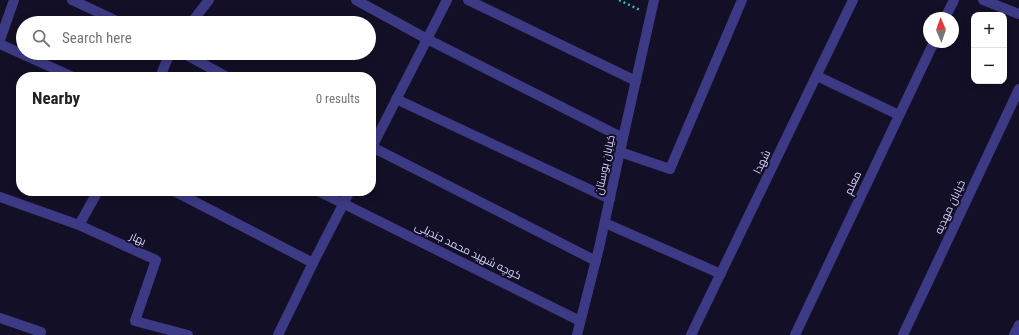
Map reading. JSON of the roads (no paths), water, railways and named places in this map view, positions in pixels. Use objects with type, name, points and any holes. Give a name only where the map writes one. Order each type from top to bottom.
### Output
[{"type":"street","points":[[0,40],[14,0]]},
{"type":"street","points":[[72,0],[106,16]]},
{"type":"street","points":[[196,16],[209,0]]},
{"type":"street","points":[[356,0],[427,39],[623,138]]},
{"type":"street","points":[[376,138],[447,0]]},
{"type":"street","points":[[468,0],[636,81]]},
{"type":"street","name":"خیابان بوستان","points":[[576,335],[605,223],[654,0]]},
{"type":"street","points":[[620,152],[670,169],[742,0]]},
{"type":"street","name":"شهدا","points":[[691,335],[854,0]]},
{"type":"street","points":[[948,12],[954,0]]},
{"type":"street","points":[[984,0],[1019,14]]},
{"type":"street","points":[[0,44],[16,51]]},
{"type":"street","name":"معلم","points":[[794,335],[931,48]]},
{"type":"street","points":[[35,60],[62,72]]},
{"type":"street","points":[[162,72],[167,60]]},
{"type":"street","points":[[196,60],[218,72]]},
{"type":"street","points":[[817,76],[899,115]]},
{"type":"street","name":"خیابان مهدیه","points":[[903,335],[1019,89]]},
{"type":"street","points":[[396,99],[610,199]]},
{"type":"street","points":[[376,151],[596,261]]},
{"type":"street","points":[[78,226],[95,196]]},
{"type":"street","points":[[184,196],[313,263]]},
{"type":"street","name":"کوچه شهید محمد جندیلی","points":[[329,196],[580,321]]},
{"type":"street","points":[[278,335],[348,196]]},
{"type":"street","name":"بهار","points":[[0,197],[78,226],[156,260],[135,321],[188,335]]},
{"type":"street","points":[[605,223],[721,274]]},
{"type":"street","points":[[0,318],[41,332]]},
{"type":"street","points":[[1014,335],[1019,325]]}]
